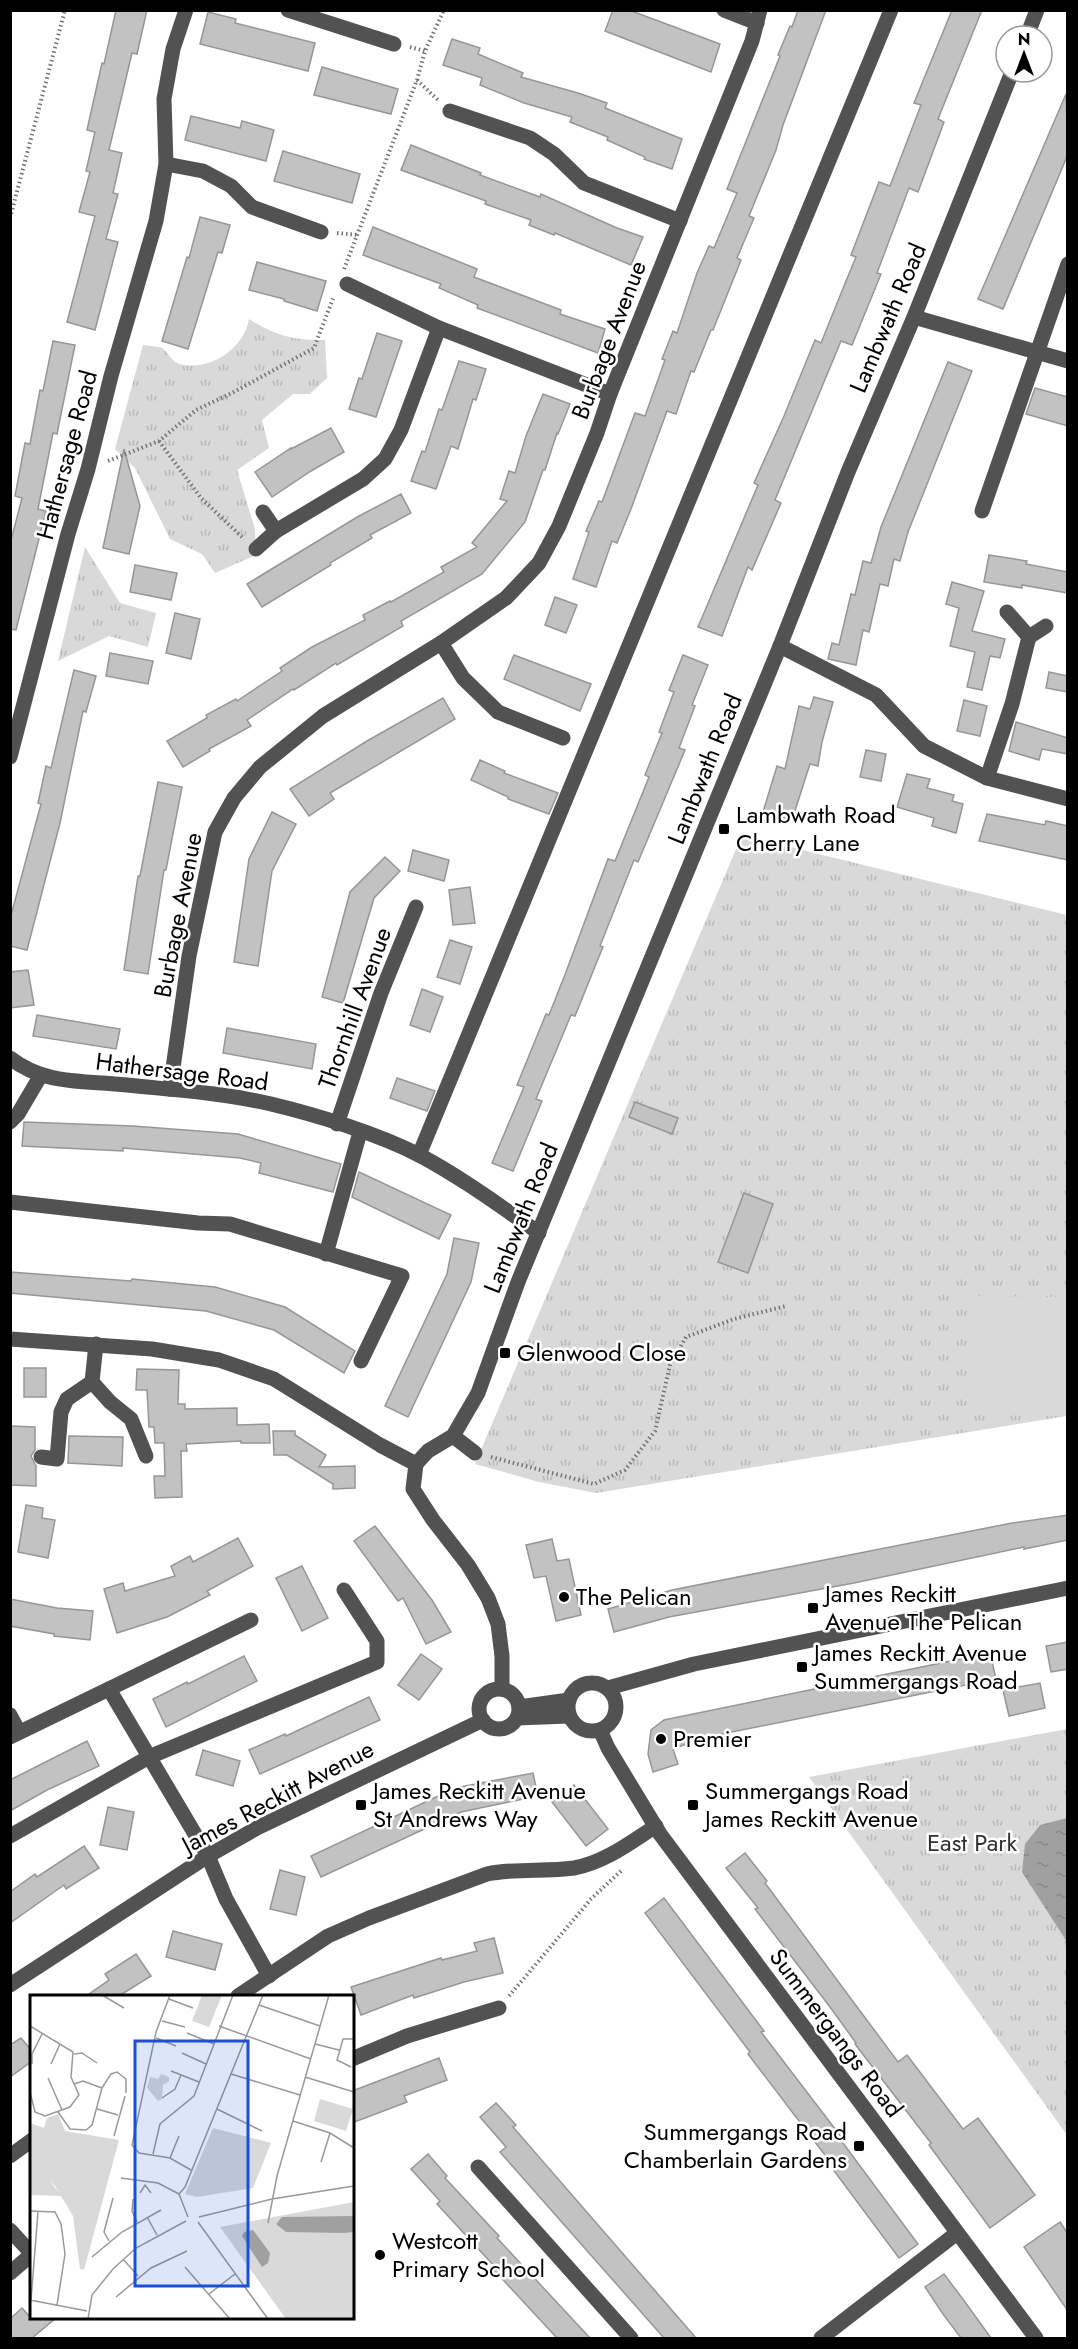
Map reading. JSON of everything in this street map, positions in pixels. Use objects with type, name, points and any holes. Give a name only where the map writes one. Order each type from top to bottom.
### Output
[{"type":"street","name":"Hathersage Road","points":[[10,757],[68,534],[156,220],[166,164],[164,99],[173,49],[186,10]]},
{"type":"street","points":[[288,10],[394,44]]},
{"type":"street","points":[[724,10],[759,17]]},
{"type":"street","points":[[419,1155],[891,10]]},
{"type":"street","points":[[1031,24],[1037,10]]},
{"type":"street","name":"Burbage Avenue","points":[[170,1089],[189,956],[215,832],[234,798],[260,767],[323,716],[441,644],[506,598],[539,563],[560,526],[610,394],[752,41],[759,17]]},
{"type":"street","name":"Lambwath Road","points":[[416,1464],[428,1450],[453,1436],[478,1393],[518,1282],[780,645],[848,472],[914,317],[1007,84]]},
{"type":"street","points":[[450,111],[530,138],[554,154],[584,183],[680,220]]},
{"type":"street","points":[[166,164],[203,171],[231,186],[252,207],[321,232]]},
{"type":"street","points":[[982,511],[1068,264]]},
{"type":"street","points":[[341,283],[439,328],[610,394]]},
{"type":"street","points":[[914,317],[1068,361]]},
{"type":"street","points":[[256,549],[276,531],[363,479],[385,459],[401,430],[439,328]]},
{"type":"street","points":[[263,513],[276,531]]},
{"type":"street","points":[[1006,612],[1029,637]]},
{"type":"street","points":[[987,778],[1012,704],[1029,637],[1046,626]]},
{"type":"street","points":[[441,644],[463,678],[498,711],[563,738]]},
{"type":"street","points":[[780,645],[876,695],[924,746],[987,778],[1068,799]]},
{"type":"street","name":"Thornhill Avenue","points":[[337,1124],[381,993],[416,907]]},
{"type":"street","name":"Hathersage Road","points":[[10,1058],[41,1075],[72,1083],[106,1083],[229,1096],[273,1104],[337,1124],[419,1155],[475,1188],[539,1233]]},
{"type":"street","points":[[10,1122],[18,1114],[41,1075]]},
{"type":"street","points":[[326,1254],[360,1132]]},
{"type":"street","points":[[10,1202],[198,1223],[230,1224],[402,1276],[361,1361]]},
{"type":"street","points":[[10,1340],[152,1349],[219,1360],[274,1379],[371,1440],[416,1464],[413,1489],[433,1520],[468,1565],[488,1598],[498,1624],[502,1656],[502,1689]]},
{"type":"street","points":[[96,1344],[92,1382],[110,1402],[131,1419],[146,1456]]},
{"type":"street","points":[[41,1457],[57,1459],[61,1412],[67,1399],[92,1382]]},
{"type":"street","points":[[453,1436],[475,1453]]},
{"type":"street","points":[[608,1688],[694,1664],[1068,1588]]},
{"type":"street","points":[[10,1836],[149,1757],[377,1662],[377,1641],[344,1590]]},
{"type":"street","points":[[10,1715],[15,1734],[251,1620]]},
{"type":"street","points":[[593,1683],[608,1688],[613,1694],[616,1710],[609,1724],[600,1730],[587,1731],[580,1728],[569,1716],[569,1700],[578,1687],[593,1683]]},
{"type":"street","points":[[109,1689],[208,1856],[226,1899],[269,1976]]},
{"type":"street","points":[[502,1689],[514,1695],[518,1713],[512,1725],[500,1729],[487,1725],[479,1708],[480,1701],[489,1691],[502,1689]]},
{"type":"street","points":[[518,1713],[569,1700]]},
{"type":"street","points":[[518,1713],[569,1716]]},
{"type":"street","name":"James Reckitt Avenue","points":[[10,1985],[208,1856],[257,1828],[483,1720]]},
{"type":"street","name":"Summergangs Road","points":[[600,1730],[608,1748],[656,1826],[1036,2338]]},
{"type":"street","points":[[240,1995],[328,1936],[369,1918],[501,1871],[575,1868],[590,1864],[616,1852],[656,1826]]},
{"type":"street","points":[[354,2058],[407,2036],[499,2008]]},
{"type":"street","points":[[10,2156],[30,2141]]},
{"type":"street","points":[[478,2168],[631,2338]]},
{"type":"street","points":[[10,2230],[30,2252]]},
{"type":"street","points":[[821,2338],[957,2233]]},
{"type":"street","points":[[10,2273],[30,2256]]},
{"type":"path","points":[[10,218],[65,10]]},
{"type":"path","points":[[88,469],[159,441],[196,410],[314,348],[341,283],[417,80],[425,51],[444,10]]},
{"type":"path","points":[[417,80],[450,111]]},
{"type":"path","points":[[159,441],[201,498],[256,549]]},
{"type":"path","points":[[475,1453],[594,1484],[625,1470],[655,1431],[670,1365],[686,1337],[734,1319],[786,1306]]},
{"type":"path","points":[[499,2008],[591,1899],[625,1866]]},
{"type":"green space","points":[[249,319],[285,336],[325,340],[327,378],[310,394],[293,394],[262,420],[269,448],[237,470],[255,529],[256,555],[215,573],[202,554],[170,539],[135,468],[115,449],[143,345],[162,348],[179,364],[202,365],[233,349],[246,330]]},
{"type":"green space","points":[[85,547],[120,603],[156,613],[148,647],[109,636],[58,661]]},
{"type":"green space","points":[[742,835],[1067,915],[1067,1416],[596,1493],[539,1482],[475,1464]]},
{"type":"green space","points":[[968,1296],[1067,1297],[1067,1416],[967,1415]]},
{"type":"green space","name":"East Park","points":[[1067,1729],[1067,2135],[809,1777]]},
{"type":"water","points":[[1068,1818],[1067,1942],[1022,1872],[1025,1844],[1040,1825]]},
{"type":"building","points":[[116,10],[147,10],[137,54],[132,53],[109,150],[122,153],[113,193],[118,194],[106,239],[118,242],[95,330],[67,322],[95,216],[79,212],[90,172],[86,171],[95,132],[87,130]]},
{"type":"building","points":[[613,10],[629,10],[720,44],[711,72],[605,31]]},
{"type":"building","points":[[798,10],[826,10],[783,125],[776,150],[749,216],[754,218],[737,258],[741,260],[713,330],[711,330],[694,372],[691,371],[676,414],[667,411],[631,509],[617,543],[612,541],[596,587],[573,579],[589,532],[586,531],[599,501],[602,502],[635,413],[645,416],[673,331],[677,333],[697,273],[709,246],[714,248],[737,193],[727,189],[780,56],[778,55]]},
{"type":"building","points":[[952,10],[982,10],[938,119],[944,122],[918,192],[909,188],[877,273],[881,274],[852,345],[841,341],[775,500],[781,503],[752,570],[748,567],[722,636],[698,627],[758,485],[754,483],[815,340],[821,343],[856,257],[851,255],[879,182],[890,186],[921,105],[914,103]]},
{"type":"building","points":[[208,12],[236,19],[235,23],[315,43],[308,71],[200,44]]},
{"type":"building","points":[[452,39],[480,48],[478,54],[523,73],[521,77],[607,103],[605,108],[682,139],[672,169],[644,159],[645,157],[607,140],[608,137],[570,122],[572,117],[524,103],[480,85],[482,78],[443,65]]},
{"type":"building","points":[[322,67],[398,89],[391,114],[314,95]]},
{"type":"building","points":[[1066,94],[1068,154],[1003,309],[978,299]]},
{"type":"building","points":[[191,116],[240,128],[242,121],[274,130],[266,161],[185,140]]},
{"type":"building","points":[[411,145],[481,173],[480,175],[540,197],[541,194],[617,228],[643,237],[631,265],[555,233],[554,235],[529,225],[531,220],[485,204],[486,201],[401,170]]},
{"type":"building","points":[[283,151],[360,174],[352,203],[274,181]]},
{"type":"building","points":[[200,217],[230,225],[222,253],[218,252],[188,349],[162,341]]},
{"type":"building","points":[[373,227],[477,269],[474,277],[561,310],[560,314],[605,329],[598,353],[477,308],[478,305],[439,288],[441,284],[363,255]]},
{"type":"building","points":[[257,262],[326,281],[317,311],[249,290]]},
{"type":"building","points":[[377,333],[402,341],[376,417],[349,409],[359,378],[362,379]]},
{"type":"building","points":[[53,341],[75,345],[57,434],[53,433],[38,509],[46,511],[16,630],[10,629],[10,544],[22,498],[15,496],[25,443],[30,444],[40,390],[43,391]]},
{"type":"building","points":[[459,361],[486,369],[476,400],[473,399],[458,449],[451,446],[436,489],[411,481],[422,451],[425,452],[439,409],[442,410]]},
{"type":"building","points":[[948,362],[972,371],[908,532],[900,561],[894,559],[888,586],[880,584],[869,632],[863,630],[856,665],[828,659],[832,643],[839,645],[851,594],[855,595],[863,561],[871,563],[881,527]]},
{"type":"building","points":[[1035,388],[1068,397],[1068,426],[1026,414]]},
{"type":"building","points":[[543,394],[570,404],[557,433],[525,522],[482,574],[401,621],[403,626],[293,689],[247,720],[251,726],[209,749],[210,751],[183,767],[167,741],[207,718],[206,715],[236,699],[237,701],[282,671],[280,668],[312,647],[365,620],[363,615],[444,572],[441,567],[477,547],[472,543],[507,501],[500,499],[509,471],[515,473],[526,436]]},
{"type":"building","points":[[331,428],[344,452],[272,497],[255,472],[291,448]]},
{"type":"building","points":[[124,449],[140,506],[129,554],[103,548]]},
{"type":"building","points":[[401,494],[411,513],[370,535],[372,538],[262,607],[247,584],[359,516]]},
{"type":"building","points":[[989,555],[1027,561],[1026,564],[1068,572],[1068,593],[1022,585],[1022,588],[984,582]]},
{"type":"building","points":[[135,565],[177,573],[171,600],[130,592]]},
{"type":"building","points":[[952,582],[984,591],[972,631],[1005,639],[1000,658],[990,656],[982,690],[967,687],[975,652],[950,646],[959,608],[946,604]]},
{"type":"building","points":[[555,597],[577,605],[566,633],[545,625]]},
{"type":"building","points":[[175,613],[200,619],[191,659],[166,653]]},
{"type":"building","points":[[110,653],[153,661],[148,684],[106,676]]},
{"type":"building","points":[[514,655],[591,684],[580,711],[504,679]]},
{"type":"building","points":[[683,655],[708,665],[692,705],[695,706],[679,748],[685,750],[638,862],[634,860],[575,1016],[571,1015],[536,1099],[542,1101],[513,1171],[492,1163],[524,1087],[517,1085],[546,1014],[549,1015],[608,859],[615,861],[649,777],[645,775],[662,733],[659,732],[674,692],[669,690]]},
{"type":"building","points":[[74,670],[96,676],[86,712],[83,711],[60,823],[27,950],[10,946],[10,919],[41,804],[38,803],[46,766],[51,768]]},
{"type":"building","points":[[1049,672],[1068,676],[1068,692],[1046,688]]},
{"type":"building","points":[[814,697],[833,702],[818,766],[810,764],[792,820],[763,812],[777,766],[785,769],[799,706],[810,709]]},
{"type":"building","points":[[443,698],[455,719],[330,793],[334,799],[309,816],[290,789],[367,741]]},
{"type":"building","points":[[964,700],[987,706],[980,736],[957,731]]},
{"type":"building","points":[[1016,722],[1068,738],[1068,754],[1042,749],[1039,760],[1009,751]]},
{"type":"building","points":[[866,750],[886,754],[881,781],[860,777]]},
{"type":"building","points":[[480,760],[505,771],[504,773],[558,793],[549,814],[508,799],[471,780]]},
{"type":"building","points":[[907,774],[930,779],[927,788],[954,795],[952,801],[963,804],[956,833],[932,826],[934,818],[897,807]]},
{"type":"building","points":[[158,782],[182,787],[166,870],[164,870],[148,974],[124,970],[138,876],[140,876]]},
{"type":"building","points":[[272,812],[296,824],[272,871],[258,966],[234,962],[249,859]]},
{"type":"building","points":[[987,814],[1045,825],[1046,821],[1068,826],[1068,860],[979,841]]},
{"type":"building","points":[[413,850],[449,860],[444,881],[408,871]]},
{"type":"building","points":[[385,857],[400,871],[374,898],[343,1003],[322,997],[350,892]]},
{"type":"building","points":[[470,887],[475,923],[453,925],[449,890]]},
{"type":"building","points":[[450,940],[472,947],[460,984],[437,977]]},
{"type":"building","points":[[28,970],[34,1005],[10,1008],[10,972]]},
{"type":"building","points":[[422,989],[443,997],[430,1032],[410,1025]]},
{"type":"building","points":[[37,1015],[120,1029],[116,1049],[33,1036]]},
{"type":"building","points":[[227,1028],[316,1044],[312,1069],[223,1053]]},
{"type":"building","points":[[397,1078],[435,1091],[427,1111],[390,1098]]},
{"type":"building","points":[[635,1102],[678,1118],[672,1134],[629,1117]]},
{"type":"building","points":[[24,1122],[133,1126],[238,1134],[341,1164],[333,1192],[259,1173],[261,1163],[240,1158],[123,1148],[123,1151],[22,1146]]},
{"type":"building","points":[[359,1172],[451,1215],[439,1239],[352,1197]]},
{"type":"building","points":[[744,1193],[773,1204],[748,1273],[718,1262]]},
{"type":"building","points":[[454,1238],[479,1243],[471,1282],[408,1417],[385,1406],[447,1274]]},
{"type":"building","points":[[10,1272],[131,1281],[132,1279],[215,1287],[285,1307],[355,1351],[344,1373],[274,1330],[206,1311],[10,1293]]},
{"type":"building","points":[[24,1368],[46,1368],[46,1397],[24,1397]]},
{"type":"building","points":[[137,1369],[179,1370],[178,1404],[185,1404],[185,1409],[237,1408],[237,1425],[269,1424],[270,1443],[241,1443],[241,1441],[186,1444],[187,1451],[181,1451],[182,1497],[155,1498],[154,1476],[165,1476],[164,1443],[155,1443],[154,1427],[149,1427],[147,1390],[136,1390]]},
{"type":"building","points":[[10,1426],[35,1427],[35,1450],[31,1456],[36,1466],[36,1486],[10,1485]]},
{"type":"building","points":[[273,1431],[295,1431],[295,1435],[326,1455],[319,1467],[355,1466],[355,1488],[333,1489],[333,1484],[287,1455],[274,1455]]},
{"type":"building","points":[[69,1436],[123,1437],[122,1466],[68,1463]]},
{"type":"building","points":[[26,1505],[43,1508],[42,1518],[55,1520],[48,1558],[18,1552]]},
{"type":"building","points":[[1068,1515],[1068,1540],[1024,1549],[1024,1547],[854,1583],[669,1617],[614,1632],[608,1609],[672,1590],[1012,1523]]},
{"type":"building","points":[[375,1526],[432,1600],[451,1632],[426,1644],[403,1598],[398,1601],[354,1541]]},
{"type":"building","points":[[238,1538],[253,1566],[207,1591],[210,1595],[167,1617],[117,1633],[104,1589],[123,1583],[125,1591],[175,1576],[171,1566],[190,1556],[193,1562]]},
{"type":"building","name":"The Pelican","points":[[552,1539],[557,1561],[569,1559],[581,1615],[556,1621],[546,1576],[534,1578],[526,1545]]},
{"type":"building","points":[[302,1566],[328,1618],[302,1631],[276,1578]]},
{"type":"building","points":[[10,1599],[57,1608],[93,1611],[90,1640],[54,1636],[54,1634],[10,1626]]},
{"type":"building","points":[[1068,1642],[1068,1669],[1051,1672],[1046,1646]]},
{"type":"building","points":[[990,1653],[996,1679],[702,1738],[673,1749],[678,1764],[653,1772],[648,1754],[651,1730],[664,1720]]},
{"type":"building","points":[[421,1654],[442,1669],[419,1700],[398,1685]]},
{"type":"building","points":[[244,1656],[257,1681],[166,1727],[153,1699]]},
{"type":"building","points":[[1040,1683],[1045,1708],[1009,1716],[1003,1690]]},
{"type":"building","points":[[369,1697],[380,1720],[260,1774],[249,1750],[285,1734],[286,1736]]},
{"type":"building","points":[[87,1741],[99,1766],[47,1790],[10,1811],[10,1780]]},
{"type":"building","points":[[203,1750],[240,1761],[233,1786],[196,1775]]},
{"type":"building","points":[[533,1773],[538,1796],[461,1812],[321,1877],[311,1856],[455,1788]]},
{"type":"building","points":[[574,1785],[608,1829],[586,1846],[552,1802]]},
{"type":"building","points":[[108,1807],[134,1812],[127,1850],[100,1845]]},
{"type":"building","points":[[84,1846],[99,1868],[66,1889],[64,1885],[10,1923],[10,1892],[35,1874],[37,1877]]},
{"type":"building","points":[[745,1853],[898,2062],[907,2055],[963,2129],[978,2118],[1035,2195],[990,2228],[929,2145],[931,2143],[726,1868]]},
{"type":"building","points":[[280,1870],[305,1877],[296,1915],[270,1909]]},
{"type":"building","points":[[664,1898],[764,2031],[761,2032],[842,2138],[840,2139],[918,2244],[899,2258],[829,2164],[831,2163],[748,2054],[750,2052],[645,1913]]},
{"type":"building","points":[[173,1931],[222,1944],[215,1970],[166,1957]]},
{"type":"building","points":[[494,1938],[503,1973],[464,1982],[414,1998],[413,1995],[361,2015],[351,1987],[441,1958],[442,1960],[477,1951],[474,1943]]},
{"type":"building","points":[[136,1954],[151,1976],[121,1995],[87,1995],[109,1980],[105,1974]]},
{"type":"building","points":[[21,2038],[30,2049],[30,2062],[10,2077],[10,2045]]},
{"type":"building","points":[[439,2058],[447,2080],[404,2096],[407,2102],[354,2122],[354,2090]]},
{"type":"building","points":[[496,2103],[516,2125],[513,2127],[696,2338],[664,2338],[500,2152],[506,2147],[480,2117]]},
{"type":"building","points":[[428,2154],[447,2176],[445,2178],[499,2236],[497,2238],[590,2338],[557,2338],[493,2269],[495,2267],[437,2204],[440,2201],[411,2169]]},
{"type":"building","points":[[1060,2222],[1068,2234],[1068,2311],[1024,2247]]},
{"type":"building","points":[[944,2274],[991,2338],[961,2338],[943,2314],[925,2287]]},
{"type":"building","points":[[22,2308],[30,2319],[55,2319],[32,2338],[10,2338],[10,2319]]},
{"type":"place","name":"Lambwath Road Cherry Lane","points":[[724,829]]},
{"type":"place","name":"Glenwood Close","points":[[505,1353]]},
{"type":"place","name":"The Pelican","points":[[564,1597]]},
{"type":"place","name":"James Reckitt Avenue The Pelican","points":[[813,1608]]},
{"type":"place","name":"James Reckitt Avenue Summergangs Road","points":[[802,1667]]},
{"type":"place","name":"Premier","points":[[661,1739]]},
{"type":"place","name":"James Reckitt Avenue St Andrews Way","points":[[361,1805]]},
{"type":"place","name":"Summergangs Road James Reckitt Avenue","points":[[693,1805]]},
{"type":"place","name":"Summergangs Road Chamberlain Gardens","points":[[859,2146]]},
{"type":"place","name":"Westcott Primary School","points":[[380,2255]]}]
